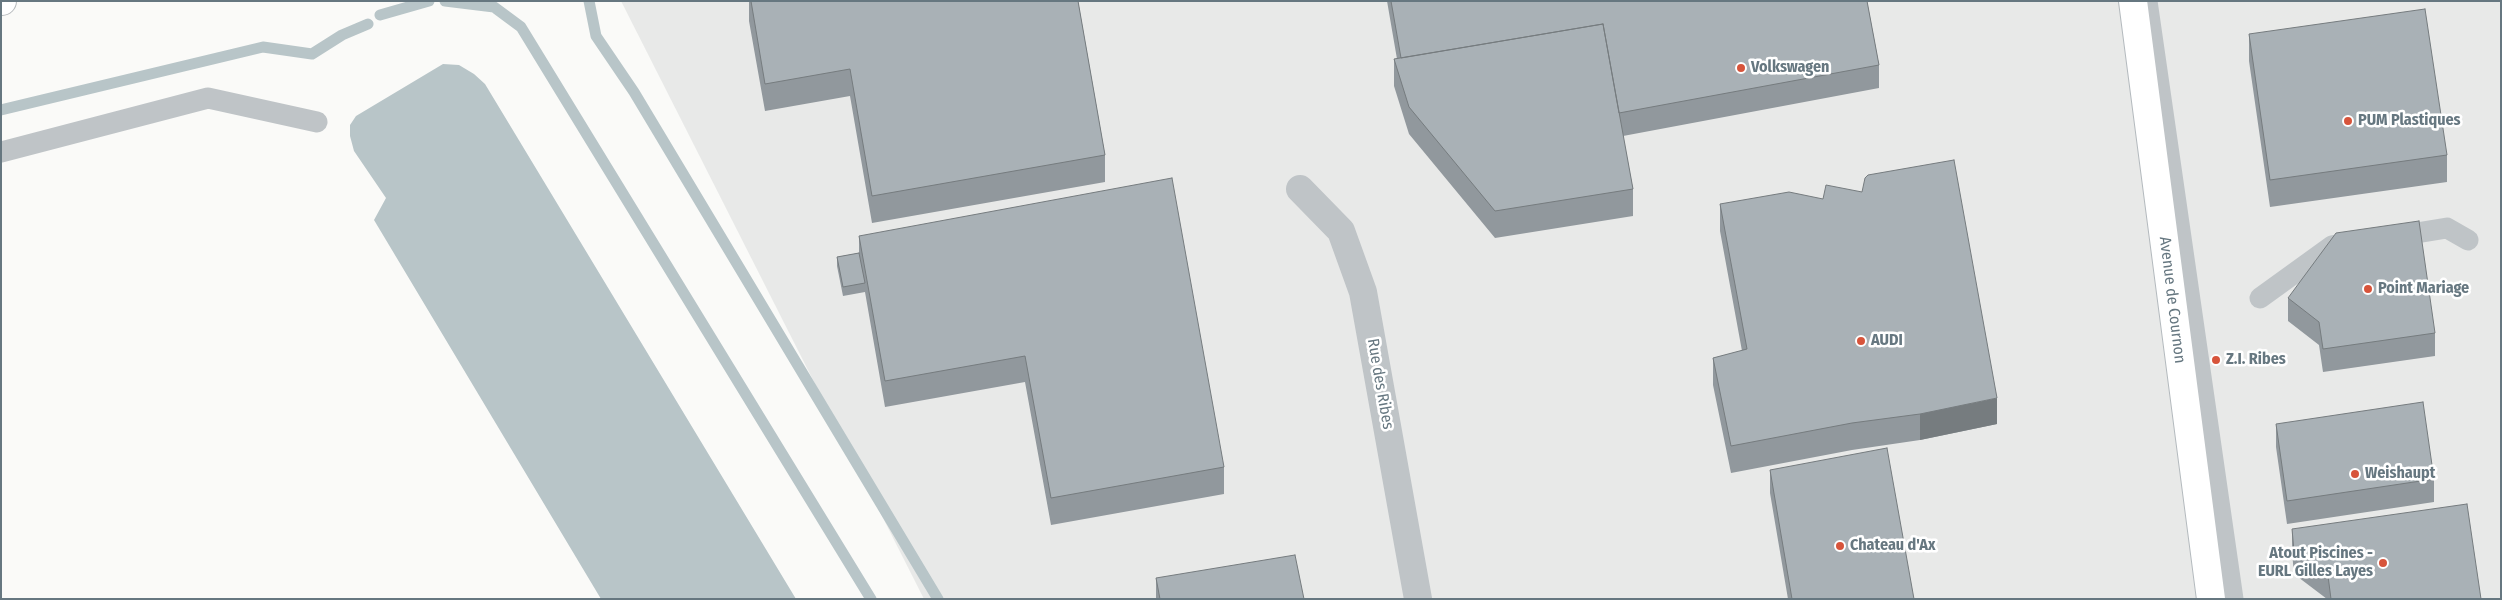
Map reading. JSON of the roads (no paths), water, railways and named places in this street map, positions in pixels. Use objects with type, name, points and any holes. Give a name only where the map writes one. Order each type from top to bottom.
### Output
[{"type":"main road","name":"Avenue de Cournon","points":[[2133,1],[2212,599]]},
{"type":"street","name":"Rue des Ribes","points":[[1300,189],[1341,230],[1363,292],[1418,599]]},
{"type":"lane","points":[[2147,1],[2233,599]]},
{"type":"lane","points":[[1,152],[208,98],[317,122]]},
{"type":"lane","points":[[2260,298],[2332,246],[2447,228],[2468,240]]},
{"type":"waterway","points":[[380,15],[429,1]]},
{"type":"waterway","points":[[445,1],[494,7],[521,27],[871,599]]},
{"type":"waterway","points":[[589,1],[596,36],[634,92],[938,599]]},
{"type":"waterway","points":[[1,110],[263,47],[312,54],[342,35],[368,24]]},
{"type":"place","name":"Volkswagen","points":[[1741,68]]},
{"type":"place","name":"PUM Plastiques","points":[[2348,121]]},
{"type":"place","name":"Point Mariage","points":[[2368,289]]},
{"type":"place","name":"AUDI","points":[[1861,341]]},
{"type":"place","name":"Z.I. Ribes","points":[[2216,360]]},
{"type":"place","name":"Weishaupt","points":[[2355,474]]},
{"type":"place","name":"Chateau d'Ax","points":[[1840,546]]},
{"type":"place","name":"Atout Piscines - EURL Gilles Layes","points":[[2383,563]]}]
